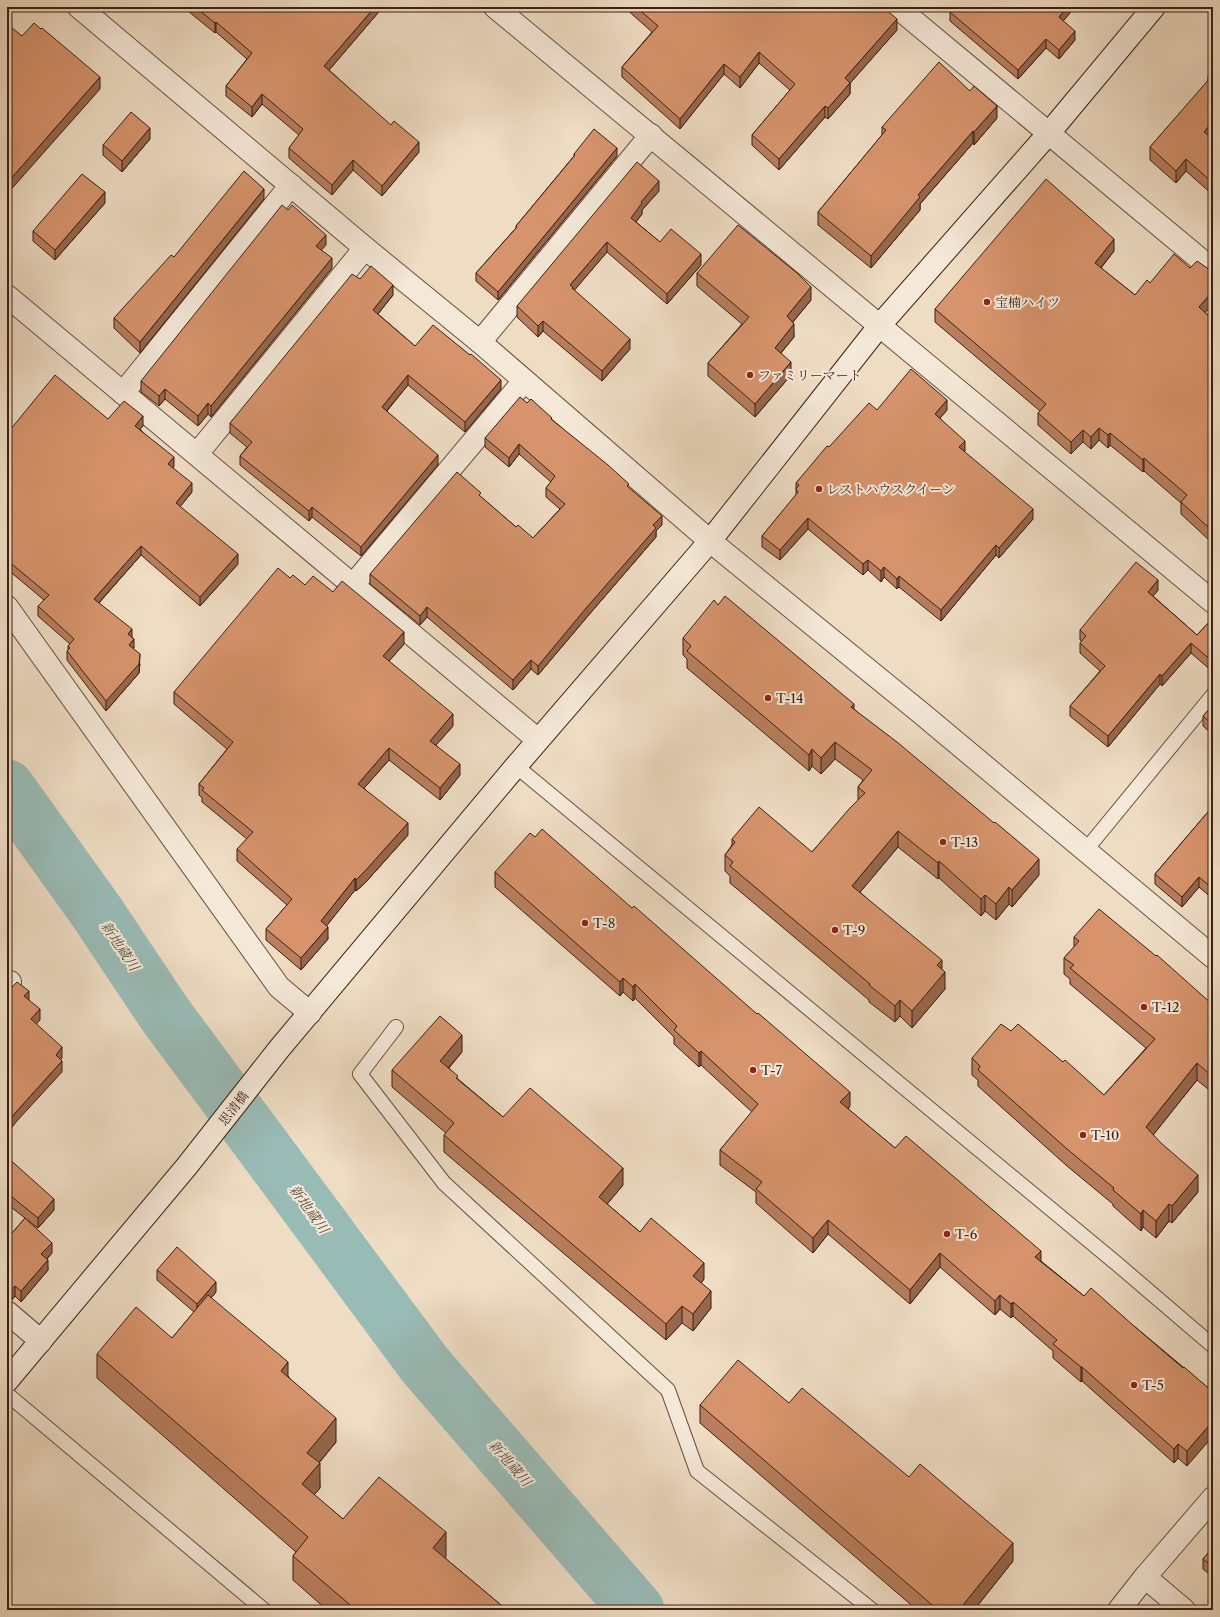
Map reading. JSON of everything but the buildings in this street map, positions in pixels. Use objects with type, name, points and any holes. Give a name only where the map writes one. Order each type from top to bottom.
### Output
[{"type":"street","points":[[79,7],[365,248],[480,342],[710,541],[921,713],[1213,957]]},
{"type":"street","points":[[495,7],[1213,602]]},
{"type":"street","points":[[898,7],[1213,270]]},
{"type":"street","name":"思清橋","points":[[7,1381],[187,1166],[279,1049],[538,740],[710,541],[880,325],[1049,133],[1154,7]]},
{"type":"street","points":[[480,342],[650,135]]},
{"type":"street","points":[[123,393],[291,186]]},
{"type":"street","points":[[196,454],[365,248]]},
{"type":"street","points":[[7,296],[538,740]]},
{"type":"street","points":[[353,585],[524,381]]},
{"type":"street","points":[[7,607],[279,987],[310,1013]]},
{"type":"street","points":[[7,1312],[41,1341]]},
{"type":"street","points":[[1119,1610],[1145,1577],[1213,1498]]},
{"type":"street","points":[[1145,1577],[1184,1610]]},
{"type":"lane","points":[[1085,851],[1213,695]]},
{"type":"lane","points":[[516,766],[1116,1263],[1213,1346]]},
{"type":"lane","points":[[396,1027],[360,1074],[444,1183],[668,1390],[697,1471],[872,1610]]},
{"type":"lane","points":[[7,1394],[264,1610]]},
{"type":"waterway","name":"新地蔵川","points":[[7,787],[96,911],[164,1013],[425,1365],[637,1610]]},
{"type":"place","name":"宝楠ハイツ","points":[[987,302]]},
{"type":"place","name":"ファミリーマート","points":[[750,375]]},
{"type":"place","name":"レストハウスクイーン","points":[[819,489]]},
{"type":"place","name":"T-14","points":[[768,698]]},
{"type":"place","name":"T-13","points":[[943,842]]},
{"type":"place","name":"T-8","points":[[585,923]]},
{"type":"place","name":"T-9","points":[[835,930]]},
{"type":"place","name":"T-12","points":[[1144,1007]]},
{"type":"place","name":"T-7","points":[[753,1070]]},
{"type":"place","name":"T-10","points":[[1083,1135]]},
{"type":"place","name":"T-6","points":[[947,1234]]},
{"type":"place","name":"T-5","points":[[1134,1385]]}]
